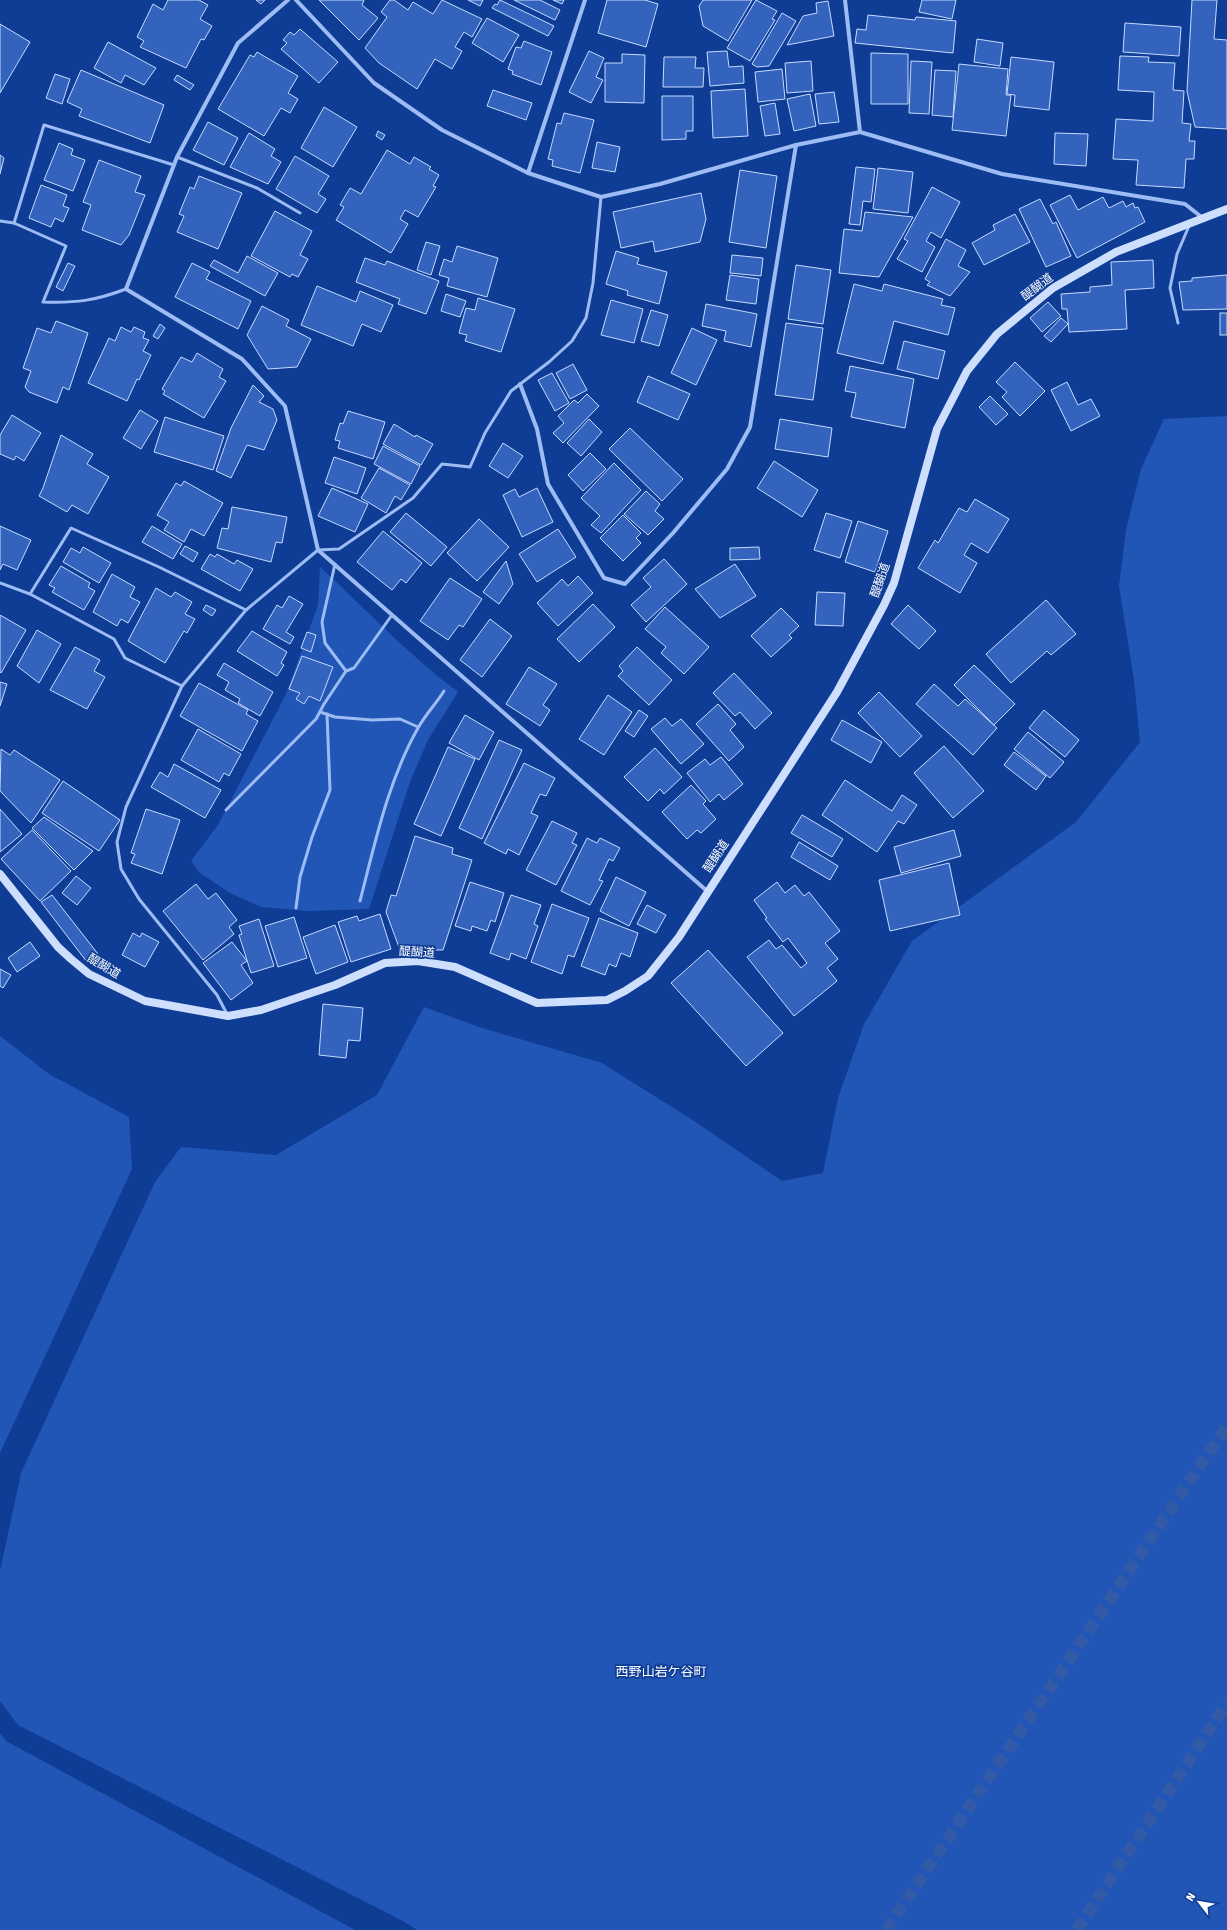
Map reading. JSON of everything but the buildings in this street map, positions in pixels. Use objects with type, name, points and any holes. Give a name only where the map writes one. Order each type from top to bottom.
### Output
[{"type":"main road","name":"醍醐道","points":[[0,874],[58,947],[89,974],[146,1001],[228,1016],[261,1010],[328,988],[385,963],[418,961],[455,967],[537,1003],[607,1000],[625,992],[648,976],[679,937],[707,891],[837,692],[884,605],[894,582],[937,429],[967,371],[997,334],[1053,288],[1116,252],[1227,210]]},
{"type":"street","points":[[288,0],[238,43],[177,157],[126,290],[242,360],[285,406],[318,550],[707,891]]},
{"type":"street","points":[[296,0],[374,83],[442,130],[528,173],[601,197],[660,184],[796,145],[860,132],[1002,174],[1185,204],[1204,219]]},
{"type":"street","points":[[528,173],[585,0]]},
{"type":"street","points":[[845,0],[860,132]]},
{"type":"street","points":[[520,384],[537,429],[548,484],[604,578],[625,584],[673,534],[727,470],[750,427],[796,145]]},
{"type":"lane","points":[[14,223],[44,125],[174,165]]},
{"type":"lane","points":[[177,157],[257,188],[300,213]]},
{"type":"lane","points":[[228,1016],[217,995],[200,972],[139,899],[121,869],[117,842],[126,807],[182,686],[246,610],[318,550],[339,549],[406,502],[417,493],[442,464],[470,467],[484,433],[511,391],[549,362],[572,341],[586,318],[593,283],[601,197]]},
{"type":"lane","points":[[0,221],[14,223],[66,246],[43,302],[77,303],[105,297],[126,290]]},
{"type":"lane","points":[[1178,323],[1170,288],[1177,254],[1190,224]]},
{"type":"lane","points":[[30,594],[71,528],[159,567],[246,610]]},
{"type":"lane","points":[[334,564],[322,622],[325,644],[346,671]]},
{"type":"lane","points":[[0,583],[30,594],[114,639],[125,658],[182,686]]},
{"type":"lane","points":[[226,810],[316,719],[346,671],[354,668],[392,615]]},
{"type":"lane","points":[[360,901],[391,793],[403,759],[418,727],[444,691]]},
{"type":"lane","points":[[320,712],[335,717],[372,720],[400,719],[418,727]]},
{"type":"lane","points":[[296,908],[300,877],[312,837],[330,790],[328,714]]},
{"type":"shaded area","points":[[1227,416],[1227,1930],[417,1930],[403,1921],[18,1725],[0,1701],[0,1571],[21,1473],[155,1182],[181,1147],[276,1155],[377,1095],[424,1007],[482,1028],[602,1063],[694,1121],[782,1181],[823,1173],[838,1098],[864,1024],[912,941],[1076,822],[1140,742],[1134,680],[1119,586],[1126,530],[1141,469],[1164,419]]},
{"type":"shaded area","points":[[320,567],[404,647],[458,692],[428,740],[410,782],[369,909],[308,911],[261,907],[230,893],[200,873],[191,861],[218,825],[286,694],[318,605]]},
{"type":"shaded area","points":[[0,1036],[49,1074],[129,1117],[132,1169],[0,1453]]},
{"type":"shaded area","points":[[0,1733],[6,1741],[355,1930],[0,1930]]},
{"type":"tunnel","points":[[886,1930],[1227,1426]]},
{"type":"tunnel","points":[[1077,1930],[1227,1703]]},
{"type":"district","name":"西野山岩ケ谷町","points":[[661,1671]]}]
